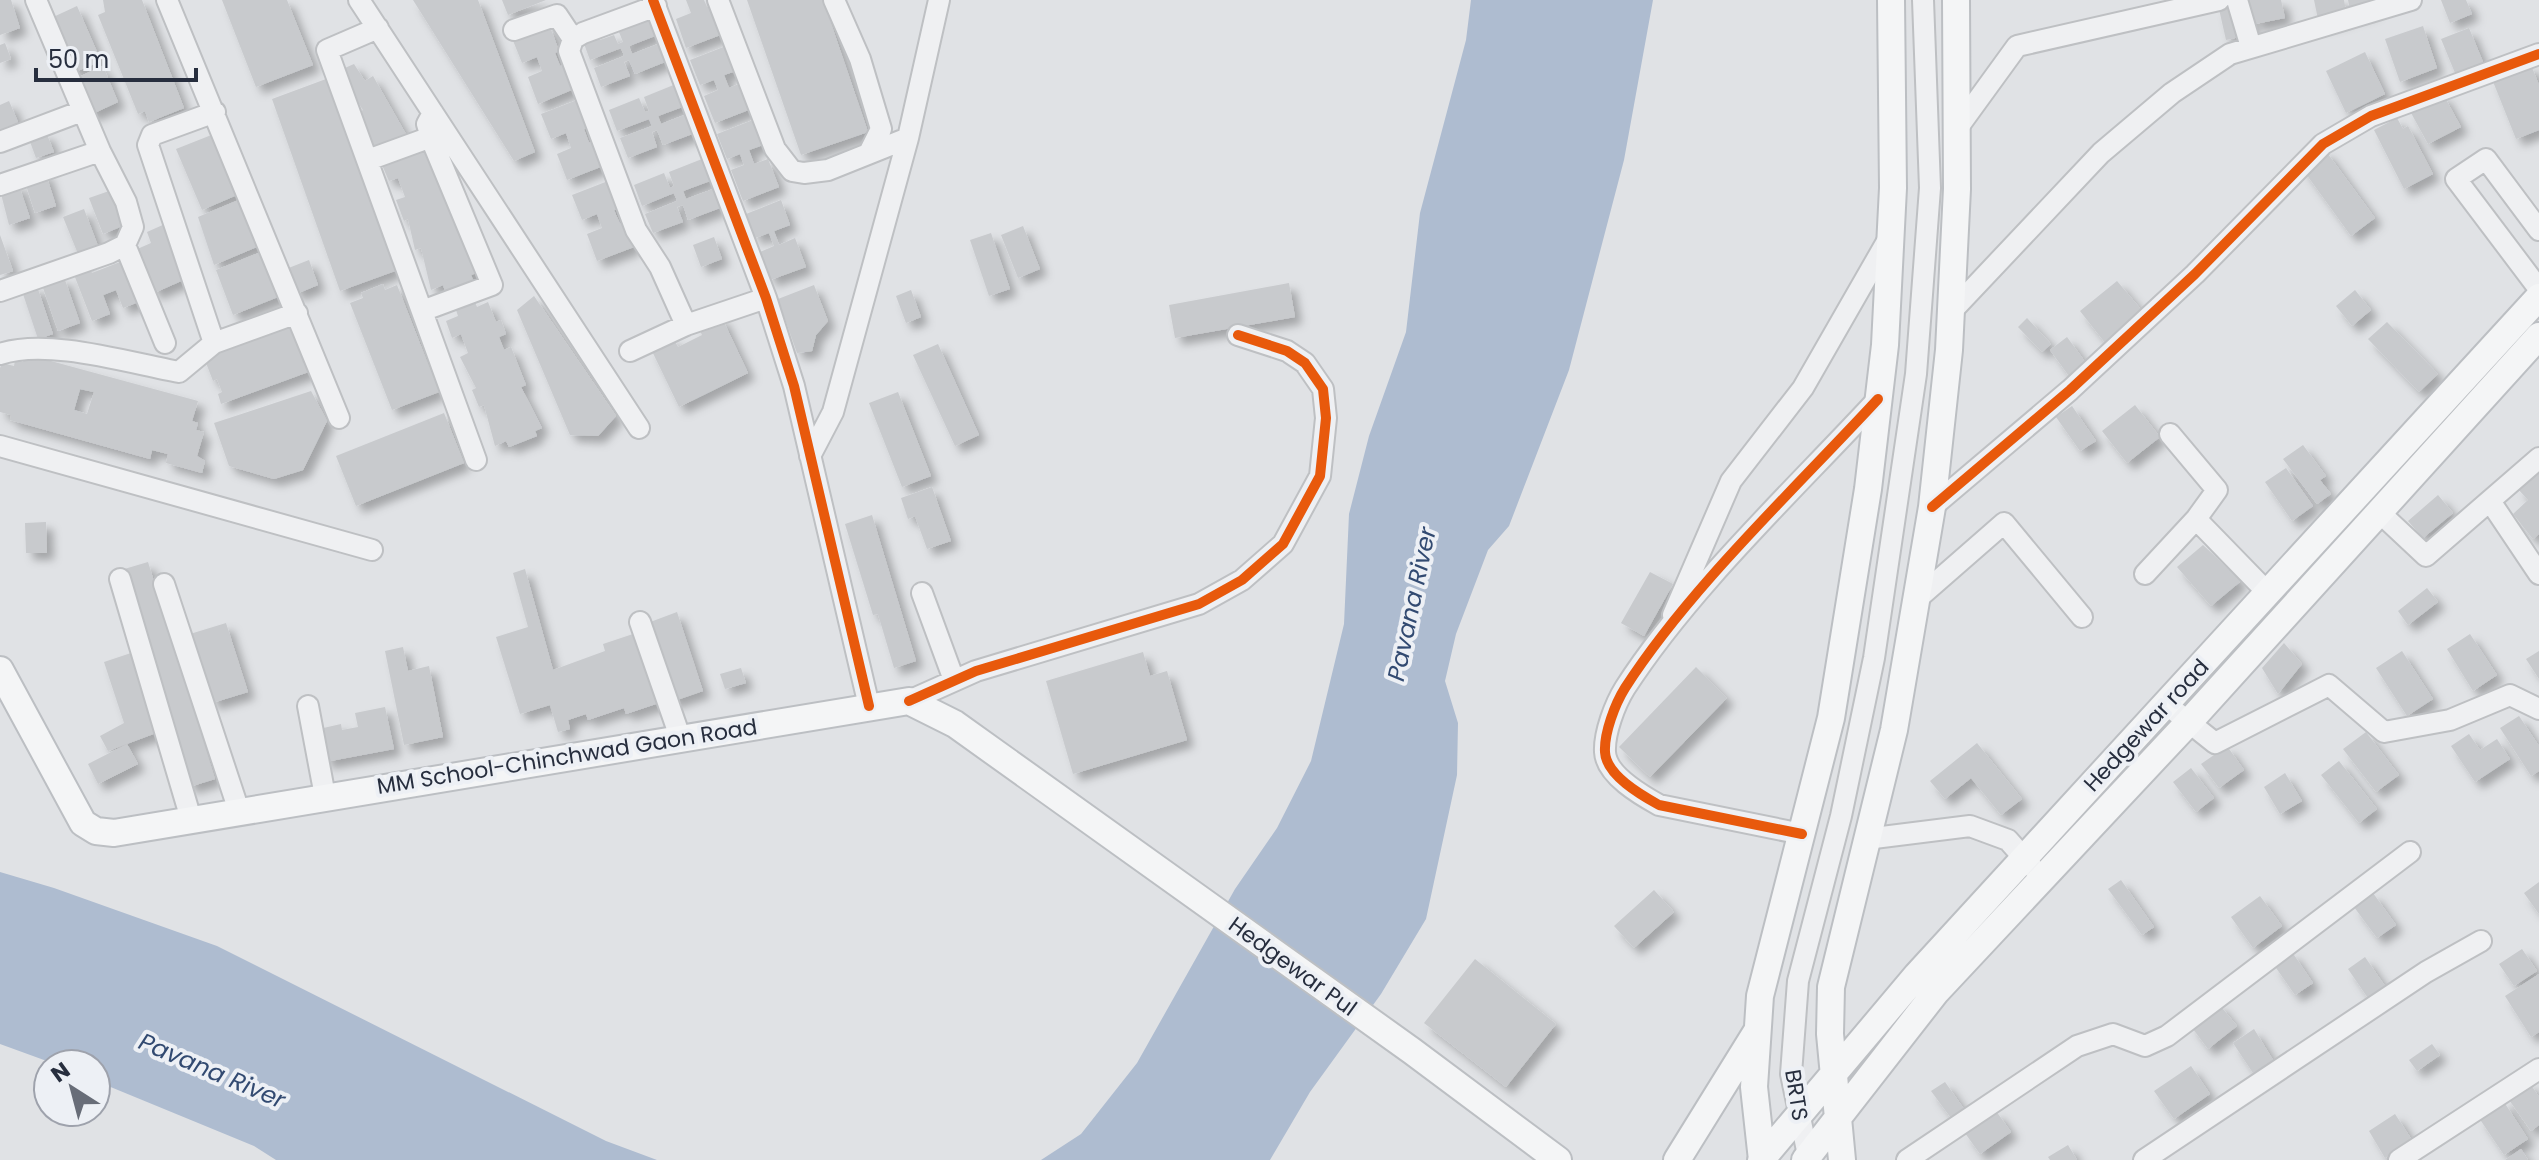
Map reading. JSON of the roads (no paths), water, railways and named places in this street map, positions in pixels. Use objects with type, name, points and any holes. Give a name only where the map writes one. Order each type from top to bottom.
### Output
[{"type":"main road","points":[[1762,1160],[1754,1087],[1760,996],[1831,718],[1878,399],[1890,237],[1891,0]]},
{"type":"main road","points":[[1842,1160],[1833,1077],[1831,987],[1894,730],[1932,507],[1950,313],[1956,130],[1956,0]]},
{"type":"main road","name":"Hedgewar road","points":[[1762,1160],[1917,975],[2539,297]]},
{"type":"main road","name":"Hedgewar road","points":[[1808,1159],[1936,992],[2188,723],[2539,336]]},
{"type":"main road","name":"MM School-Chinchwad Gaon Road","points":[[0,670],[83,823],[96,831],[114,833],[909,701]]},
{"type":"main road","name":"Hedgewar Pul","points":[[909,701],[955,724],[1412,1051],[1558,1160]]},
{"type":"main road","points":[[1677,1160],[1758,1030]]},
{"type":"street","points":[[0,291],[125,245],[131,238],[131,218],[36,0]]},
{"type":"street","points":[[167,0],[339,418]]},
{"type":"street","points":[[359,0],[639,428]]},
{"type":"street","points":[[718,0],[783,164],[804,173],[828,170],[908,138]]},
{"type":"street","points":[[834,0],[860,59],[881,129],[869,153]]},
{"type":"street","name":"BRTS","points":[[1808,1159],[1791,1074],[1798,981],[1841,816],[1874,658],[1916,374],[1930,188],[1923,0]]},
{"type":"street","points":[[1956,130],[2017,46],[2219,0]]},
{"type":"street","points":[[2237,0],[2251,47]]},
{"type":"street","points":[[1950,313],[2101,153],[2172,93],[2230,54],[2411,0]]},
{"type":"street","points":[[686,325],[660,267],[633,223],[569,51],[573,39],[654,3],[766,298],[794,386],[869,706]]},
{"type":"street","points":[[810,456],[833,412],[908,138],[934,5]]},
{"type":"street","points":[[514,30],[557,15],[573,39]]},
{"type":"street","points":[[378,28],[327,50],[476,460]]},
{"type":"street","points":[[1932,507],[2070,390],[2195,274],[2323,144],[2371,116],[2539,54]]},
{"type":"street","points":[[0,142],[82,111]]},
{"type":"street","points":[[214,343],[148,145],[152,135],[215,112]]},
{"type":"street","points":[[422,311],[492,285],[431,137],[427,124],[433,113]]},
{"type":"street","points":[[368,160],[431,137]]},
{"type":"street","points":[[0,185],[100,151]]},
{"type":"street","points":[[2539,230],[2486,159],[2456,179],[2539,289]]},
{"type":"street","points":[[1663,636],[1731,481],[1803,388],[1890,237]]},
{"type":"street","points":[[125,245],[165,343]]},
{"type":"street","points":[[630,351],[686,325],[766,298]]},
{"type":"street","points":[[0,354],[16,348],[45,349],[179,372],[214,343],[297,313]]},
{"type":"street","points":[[909,701],[954,680],[1199,604],[1242,580],[1283,544],[1320,476],[1326,418],[1323,389],[1305,363],[1287,351],[1238,335]]},
{"type":"street","points":[[1802,834],[1659,805],[1643,796],[1609,767],[1605,754],[1606,739],[1623,691],[1663,636],[1878,399]]},
{"type":"street","points":[[2145,574],[2196,519],[2217,490],[2170,434]]},
{"type":"street","points":[[0,446],[372,550]]},
{"type":"street","points":[[2379,512],[2426,556],[2539,458]]},
{"type":"street","points":[[2490,501],[2539,574]]},
{"type":"street","points":[[2196,519],[2268,593]]},
{"type":"street","points":[[1917,599],[2004,523],[2082,617]]},
{"type":"street","points":[[120,579],[191,819]]},
{"type":"street","points":[[164,584],[239,811]]},
{"type":"street","points":[[922,593],[954,680]]},
{"type":"street","points":[[640,622],[680,737]]},
{"type":"street","points":[[2166,704],[2215,743],[2329,685],[2384,732],[2450,720],[2510,695],[2539,709]]},
{"type":"street","points":[[308,706],[325,796]]},
{"type":"street","points":[[1866,839],[1970,826],[2008,840],[2043,879]]},
{"type":"street","points":[[1907,1160],[2077,1046],[2113,1034],[2145,1046],[2167,1036],[2410,852]]},
{"type":"street","points":[[2144,1160],[2426,972],[2481,941]]},
{"type":"street","points":[[2399,1160],[2539,1069]]},
{"type":"water","name":"Pavana River","points":[[1471,0],[1653,0],[1624,160],[1569,370],[1509,526],[1488,550],[1456,634],[1445,681],[1458,723],[1457,775],[1426,919],[1381,994],[1310,1092],[1270,1160],[1041,1160],[1081,1134],[1137,1063],[1235,889],[1277,828],[1311,761],[1344,624],[1349,514],[1369,436],[1406,332],[1420,213],[1466,40]]},
{"type":"water","name":"Pavana River","points":[[0,872],[217,946],[606,1141],[657,1160],[276,1160],[254,1146],[112,1088],[112,1048],[32,1048],[32,1056],[0,1044]]}]
